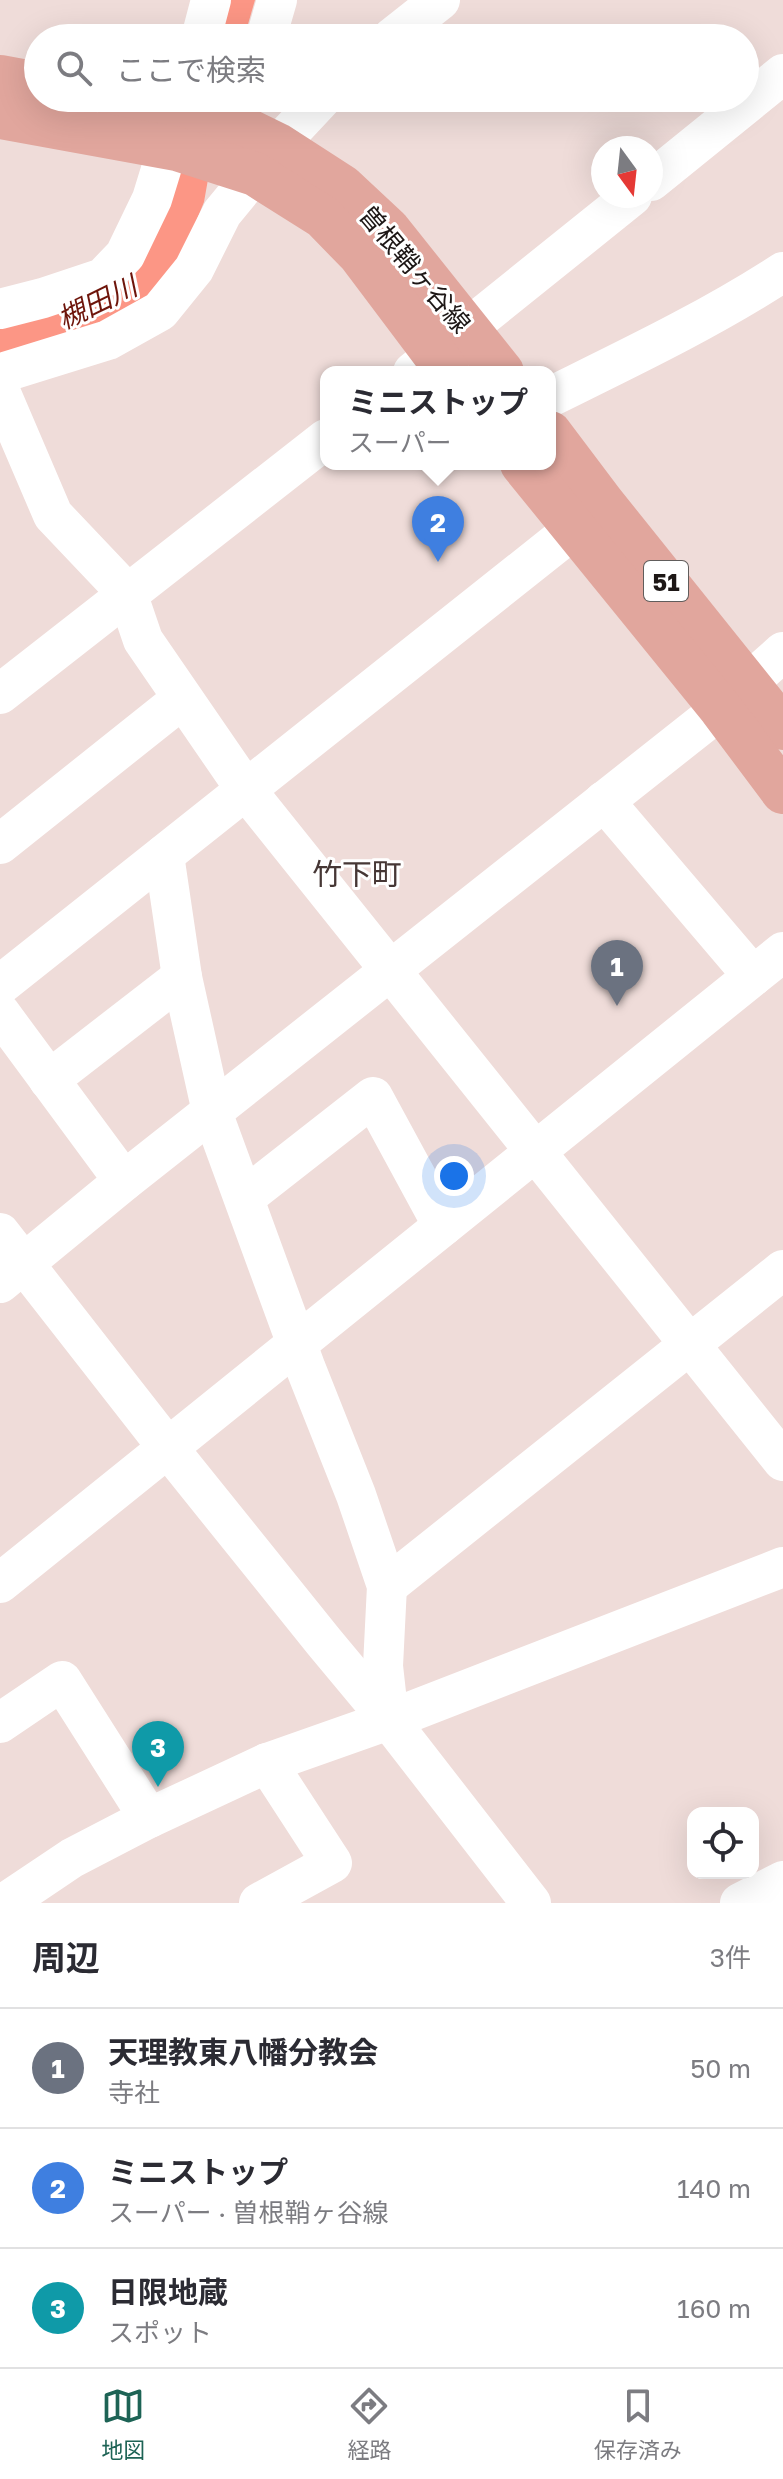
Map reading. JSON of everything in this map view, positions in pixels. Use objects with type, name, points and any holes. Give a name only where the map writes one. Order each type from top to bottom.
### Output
[{"type":"main road","points":[[0,77],[24,81]]},
{"type":"main road","points":[[150,112],[179,123]]},
{"type":"main road","points":[[0,117],[179,123]]},
{"type":"main road","name":"曽根鞘ヶ谷線","points":[[179,123],[249,141],[343,187],[388,229],[440,357],[477,366]]},
{"type":"main road","name":"51","points":[[556,441],[602,502],[734,696],[783,792]]},
{"type":"main road","name":"51","points":[[527,470],[574,529],[734,696],[783,728]]},
{"type":"street","points":[[205,24],[211,0]]},
{"type":"street","points":[[270,24],[277,0]]},
{"type":"street","points":[[410,24],[440,0]]},
{"type":"street","points":[[759,93],[783,74]]},
{"type":"street","points":[[0,376],[108,340],[160,311],[194,269],[222,213],[249,141],[298,112]]},
{"type":"street","points":[[663,171],[736,112]]},
{"type":"street","points":[[0,309],[103,278],[125,255],[152,199],[179,123]]},
{"type":"street","points":[[440,357],[618,208]]},
{"type":"street","points":[[556,394],[647,349],[783,272]]},
{"type":"street","points":[[0,391],[53,515],[127,593],[143,640],[246,790],[783,1461]]},
{"type":"street","points":[[0,694],[320,444]]},
{"type":"street","points":[[0,985],[574,529]]},
{"type":"street","points":[[12,1273],[604,801],[734,696],[783,652]]},
{"type":"street","points":[[0,844],[182,699]]},
{"type":"street","points":[[0,1583],[768,964],[604,801]]},
{"type":"street","points":[[164,855],[182,977],[212,1112],[356,1495],[387,1586],[383,1666],[389,1720]]},
{"type":"street","points":[[49,1080],[182,977]]},
{"type":"street","points":[[0,1013],[124,1181]]},
{"type":"street","points":[[244,1198],[373,1097],[443,1226]]},
{"type":"street","points":[[0,1233],[12,1273],[168,1448],[389,1720],[531,1903]]},
{"type":"street","points":[[387,1586],[783,1270]]},
{"type":"street","points":[[5,1903],[72,1858],[267,1763],[389,1720],[783,1567]]},
{"type":"street","points":[[0,1723],[62,1681],[149,1818]]},
{"type":"street","points":[[259,1903],[332,1863],[267,1763]]},
{"type":"street","points":[[740,1903],[783,1881]]},
{"type":"water","points":[[223,0],[255,0],[248,24],[216,24]]},
{"type":"water","name":"槻田川","points":[[187,112],[222,112],[204,202],[183,254],[152,294],[95,326],[0,356],[0,319],[85,294]]},
{"type":"place","name":"ミニストップ","points":[[438,562]]},
{"type":"place","name":"天理教東八幡分教会","points":[[617,1006]]},
{"type":"place","name":"日限地蔵","points":[[158,1787]]},
{"type":"district","name":"竹下町","points":[[357,874]]}]
